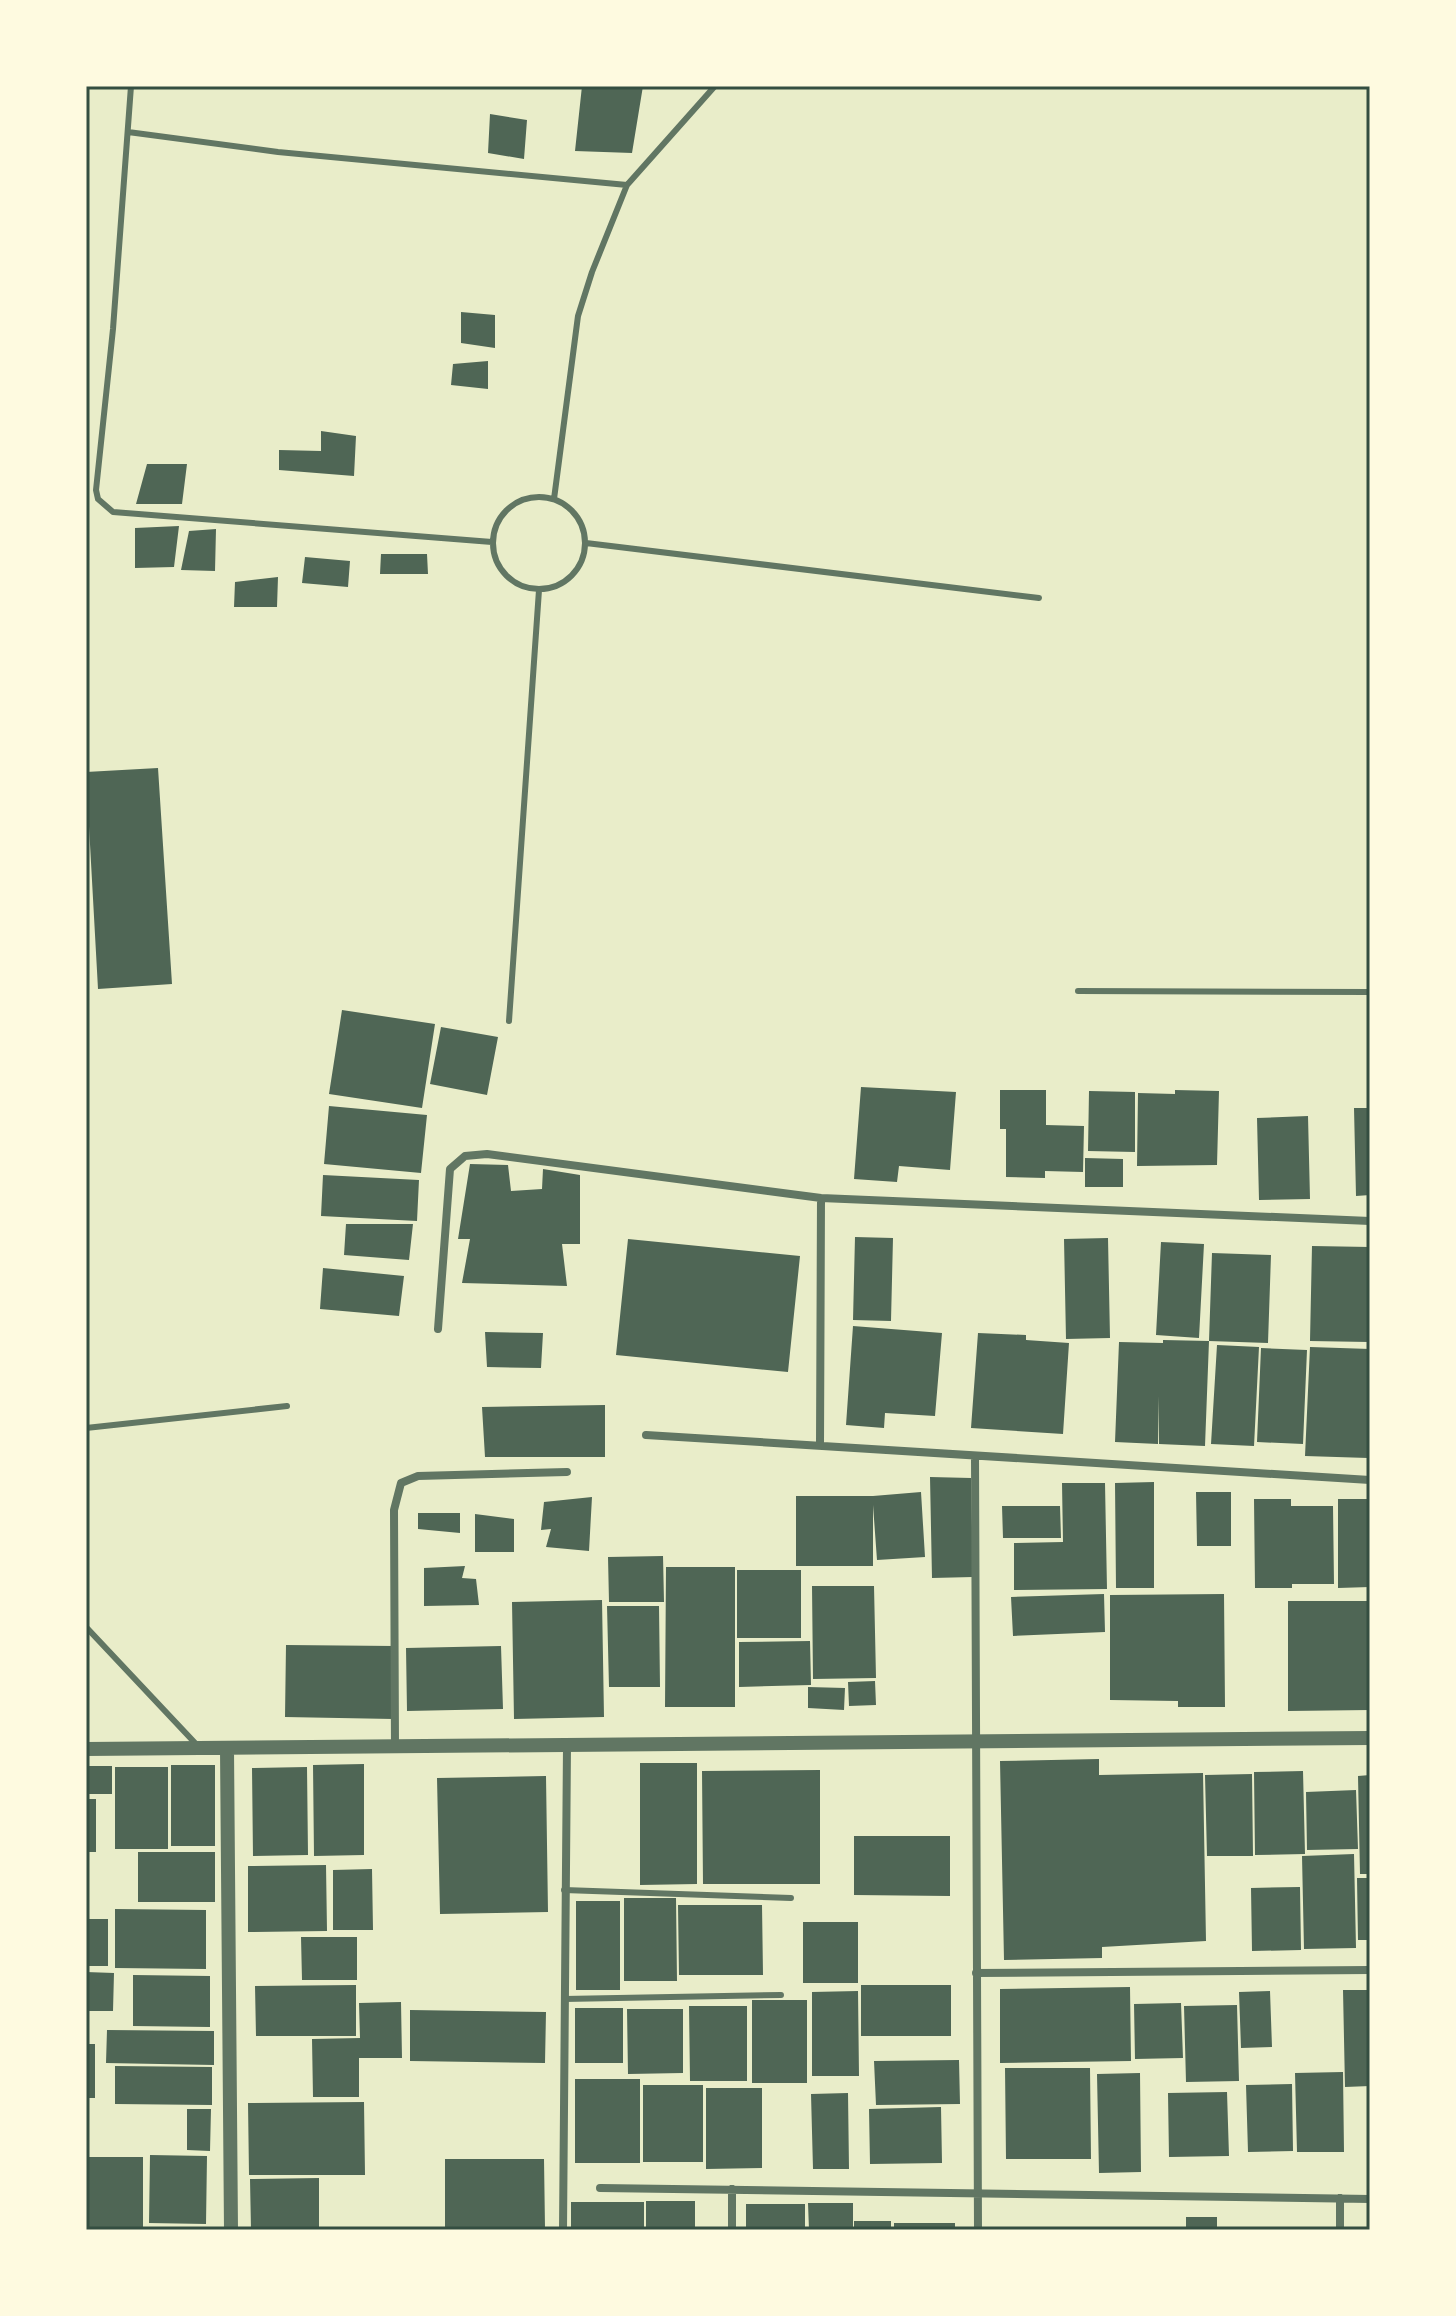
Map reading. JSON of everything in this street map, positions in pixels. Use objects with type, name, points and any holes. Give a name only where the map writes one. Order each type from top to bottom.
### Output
[{"type":"street","points":[[438,1329],[450,1169],[465,1156],[487,1154],[821,1198],[1370,1221]]},
{"type":"street","points":[[820,1446],[821,1198]]},
{"type":"street","points":[[646,1435],[1370,1480]]},
{"type":"street","points":[[975,1457],[978,2230]]},
{"type":"street","points":[[395,1747],[394,1510],[401,1483],[418,1476],[567,1472]]},
{"type":"street","points":[[86,1749],[1370,1738]]},
{"type":"street","points":[[563,2230],[567,1746]]},
{"type":"street","points":[[227,1749],[231,2230]]},
{"type":"street","points":[[976,1973],[1370,1970]]},
{"type":"street","points":[[600,2188],[1370,2199]]},
{"type":"street","points":[[732,2189],[732,2230]]},
{"type":"street","points":[[1340,2198],[1340,2230]]},
{"type":"lane","points":[[131,86],[113,329],[96,490],[98,499],[113,512],[492,542]]},
{"type":"lane","points":[[554,499],[578,316],[592,272],[627,185],[715,86]]},
{"type":"lane","points":[[128,132],[278,152],[627,185]]},
{"type":"lane","points":[[539,496],[554,499],[567,505],[584,529],[584,558],[566,581],[553,587],[539,590],[511,581],[494,557],[494,528],[501,515],[512,505],[539,496]]},
{"type":"lane","points":[[586,543],[1039,598]]},
{"type":"lane","points":[[509,1021],[539,590]]},
{"type":"lane","points":[[1078,991],[1370,992]]},
{"type":"lane","points":[[86,1428],[287,1406]]},
{"type":"lane","points":[[86,1627],[200,1749]]},
{"type":"lane","points":[[564,1890],[791,1898]]},
{"type":"lane","points":[[564,1999],[781,1995]]},
{"type":"building","points":[[582,86],[643,86],[632,153],[575,151]]},
{"type":"building","points":[[490,114],[527,120],[524,159],[488,153]]},
{"type":"building","points":[[461,312],[495,315],[495,348],[461,343]]},
{"type":"building","points":[[488,361],[488,389],[451,385],[453,364]]},
{"type":"building","points":[[321,431],[356,436],[354,476],[279,470],[279,450],[321,451]]},
{"type":"building","points":[[147,464],[187,464],[182,504],[136,504]]},
{"type":"building","points":[[179,526],[174,567],[135,568],[135,528]]},
{"type":"building","points":[[216,529],[215,571],[181,570],[189,531]]},
{"type":"building","points":[[381,554],[427,554],[428,574],[380,574]]},
{"type":"building","points":[[305,557],[350,561],[348,587],[302,583]]},
{"type":"building","points":[[278,577],[277,607],[234,607],[235,582]]},
{"type":"building","points":[[158,768],[172,984],[98,989],[86,772]]},
{"type":"building","points":[[342,1010],[435,1024],[422,1108],[329,1094]]},
{"type":"building","points":[[441,1027],[498,1037],[487,1095],[430,1084]]},
{"type":"building","points":[[861,1087],[956,1092],[950,1170],[899,1166],[897,1182],[854,1179]]},
{"type":"building","points":[[1000,1090],[1046,1090],[1046,1125],[1084,1126],[1083,1172],[1045,1171],[1045,1178],[1006,1177],[1006,1129],[1000,1129]]},
{"type":"building","points":[[1175,1090],[1219,1091],[1217,1165],[1137,1166],[1138,1093],[1175,1094]]},
{"type":"building","points":[[1089,1091],[1135,1092],[1135,1152],[1088,1151]]},
{"type":"building","points":[[329,1106],[427,1115],[421,1173],[324,1164]]},
{"type":"building","points":[[1354,1108],[1370,1108],[1370,1195],[1356,1196]]},
{"type":"building","points":[[1308,1116],[1310,1199],[1259,1200],[1257,1118]]},
{"type":"building","points":[[1085,1158],[1123,1159],[1123,1187],[1085,1187]]},
{"type":"building","points":[[470,1164],[508,1165],[511,1191],[542,1189],[543,1169],[580,1175],[580,1244],[562,1244],[567,1286],[462,1283],[470,1239],[458,1239]]},
{"type":"building","points":[[323,1175],[419,1180],[417,1221],[321,1216]]},
{"type":"building","points":[[346,1224],[413,1224],[409,1260],[344,1255]]},
{"type":"building","points":[[855,1237],[893,1238],[891,1321],[853,1320]]},
{"type":"building","points":[[1108,1238],[1110,1338],[1066,1339],[1064,1239]]},
{"type":"building","points":[[628,1239],[800,1256],[788,1372],[616,1355]]},
{"type":"building","points":[[1161,1242],[1204,1244],[1199,1338],[1156,1335]]},
{"type":"building","points":[[1312,1246],[1370,1247],[1369,1342],[1310,1341]]},
{"type":"building","points":[[1212,1253],[1271,1255],[1268,1343],[1209,1341]]},
{"type":"building","points":[[323,1268],[404,1276],[399,1316],[320,1309]]},
{"type":"building","points":[[853,1326],[942,1333],[935,1416],[885,1413],[884,1428],[846,1425]]},
{"type":"building","points":[[485,1332],[543,1333],[541,1368],[487,1367]]},
{"type":"building","points":[[978,1333],[1026,1335],[1026,1340],[1069,1343],[1063,1434],[971,1428]]},
{"type":"building","points":[[1163,1340],[1209,1341],[1205,1446],[1159,1444],[1159,1396],[1158,1444],[1115,1442],[1119,1342],[1163,1343]]},
{"type":"building","points":[[1217,1345],[1259,1347],[1254,1446],[1211,1444]]},
{"type":"building","points":[[1310,1347],[1370,1349],[1368,1458],[1305,1456]]},
{"type":"building","points":[[1261,1348],[1307,1350],[1303,1444],[1257,1442]]},
{"type":"building","points":[[605,1405],[605,1457],[485,1457],[482,1407]]},
{"type":"building","points":[[930,1477],[971,1478],[973,1577],[932,1578]]},
{"type":"building","points":[[1154,1482],[1154,1588],[1116,1588],[1115,1483]]},
{"type":"building","points":[[1062,1483],[1105,1483],[1107,1589],[1014,1590],[1014,1543],[1063,1542]]},
{"type":"building","points":[[921,1492],[925,1557],[877,1560],[873,1505],[873,1566],[796,1566],[796,1496],[873,1496]]},
{"type":"building","points":[[1196,1492],[1231,1492],[1231,1546],[1197,1546]]},
{"type":"building","points":[[592,1497],[589,1551],[546,1547],[551,1529],[541,1530],[544,1502]]},
{"type":"building","points":[[1254,1499],[1291,1499],[1291,1506],[1333,1506],[1334,1584],[1255,1588]]},
{"type":"building","points":[[1338,1499],[1370,1499],[1370,1587],[1338,1588]]},
{"type":"building","points":[[1002,1506],[1060,1506],[1061,1538],[1003,1538]]},
{"type":"building","points":[[418,1513],[460,1513],[460,1533],[418,1529]]},
{"type":"building","points":[[475,1514],[514,1519],[514,1552],[475,1552]]},
{"type":"building","points":[[663,1556],[664,1602],[609,1602],[608,1557]]},
{"type":"building","points":[[465,1566],[462,1578],[476,1579],[479,1605],[424,1606],[424,1568]]},
{"type":"building","points":[[666,1567],[735,1567],[735,1707],[665,1707]]},
{"type":"building","points":[[737,1570],[801,1570],[801,1638],[737,1638]]},
{"type":"building","points":[[812,1586],[874,1586],[876,1678],[813,1679]]},
{"type":"building","points":[[1104,1594],[1105,1632],[1013,1636],[1011,1597]]},
{"type":"building","points":[[1224,1594],[1225,1707],[1178,1707],[1178,1701],[1110,1700],[1110,1595]]},
{"type":"building","points":[[602,1600],[604,1717],[514,1719],[512,1602]]},
{"type":"building","points":[[1288,1601],[1370,1601],[1370,1710],[1288,1711]]},
{"type":"building","points":[[607,1606],[659,1606],[660,1687],[609,1687]]},
{"type":"building","points":[[810,1641],[811,1685],[739,1687],[739,1642]]},
{"type":"building","points":[[286,1645],[394,1646],[393,1719],[285,1717]]},
{"type":"building","points":[[501,1646],[503,1709],[407,1711],[406,1648]]},
{"type":"building","points":[[875,1681],[876,1705],[849,1706],[848,1682]]},
{"type":"building","points":[[808,1687],[845,1688],[844,1710],[808,1708]]},
{"type":"building","points":[[1099,1759],[1099,1775],[1203,1773],[1206,1941],[1102,1947],[1102,1958],[1004,1960],[1000,1761]]},
{"type":"building","points":[[640,1763],[697,1763],[697,1884],[640,1885]]},
{"type":"building","points":[[364,1764],[364,1855],[314,1856],[313,1765]]},
{"type":"building","points":[[171,1765],[215,1765],[215,1846],[171,1846]]},
{"type":"building","points":[[86,1766],[112,1766],[112,1794],[86,1794]]},
{"type":"building","points":[[115,1767],[168,1767],[168,1849],[115,1849]]},
{"type":"building","points":[[307,1767],[308,1855],[253,1856],[252,1768]]},
{"type":"building","points":[[820,1770],[820,1884],[703,1884],[702,1771]]},
{"type":"building","points":[[1303,1771],[1305,1854],[1255,1855],[1254,1772]]},
{"type":"building","points":[[1252,1774],[1253,1856],[1207,1856],[1205,1775]]},
{"type":"building","points":[[1370,1775],[1370,1874],[1360,1874],[1358,1776]]},
{"type":"building","points":[[546,1776],[548,1912],[440,1914],[437,1778]]},
{"type":"building","points":[[1356,1790],[1358,1849],[1307,1850],[1306,1792]]},
{"type":"building","points":[[86,1799],[96,1799],[96,1852],[86,1852]]},
{"type":"building","points":[[854,1836],[950,1836],[950,1896],[854,1895]]},
{"type":"building","points":[[138,1852],[215,1852],[215,1902],[138,1902]]},
{"type":"building","points":[[1354,1854],[1356,1948],[1304,1949],[1302,1856]]},
{"type":"building","points":[[326,1865],[327,1931],[248,1932],[248,1866]]},
{"type":"building","points":[[372,1869],[373,1930],[333,1930],[333,1870]]},
{"type":"building","points":[[1357,1878],[1370,1878],[1370,1940],[1358,1940]]},
{"type":"building","points":[[1300,1887],[1301,1950],[1252,1951],[1251,1888]]},
{"type":"building","points":[[624,1898],[676,1898],[677,1981],[624,1981]]},
{"type":"building","points":[[576,1901],[620,1901],[620,1990],[576,1990]]},
{"type":"building","points":[[678,1905],[762,1905],[763,1975],[679,1975]]},
{"type":"building","points":[[115,1909],[206,1910],[206,1969],[115,1968]]},
{"type":"building","points":[[86,1919],[108,1919],[108,1966],[86,1966]]},
{"type":"building","points":[[803,1922],[858,1922],[858,1983],[803,1983]]},
{"type":"building","points":[[301,1937],[357,1937],[357,1980],[302,1980]]},
{"type":"building","points":[[86,1972],[114,1973],[113,2011],[86,2011]]},
{"type":"building","points":[[133,1975],[210,1976],[210,2027],[133,2026]]},
{"type":"building","points":[[356,1985],[356,2036],[256,2036],[255,1986]]},
{"type":"building","points":[[861,1985],[951,1985],[951,2036],[861,2036]]},
{"type":"building","points":[[1130,1987],[1131,2061],[1000,2063],[1000,1989]]},
{"type":"building","points":[[1343,1990],[1370,1990],[1370,2086],[1345,2087]]},
{"type":"building","points":[[858,1991],[859,2076],[812,2076],[812,1992]]},
{"type":"building","points":[[1270,1991],[1272,2047],[1241,2048],[1239,1992]]},
{"type":"building","points":[[752,2000],[807,2000],[807,2083],[752,2083]]},
{"type":"building","points":[[401,2002],[402,2058],[359,2058],[359,2097],[313,2097],[312,2039],[360,2038],[359,2003]]},
{"type":"building","points":[[1181,2003],[1183,2058],[1135,2059],[1134,2004]]},
{"type":"building","points":[[1237,2005],[1239,2081],[1186,2082],[1184,2006]]},
{"type":"building","points":[[689,2006],[747,2006],[747,2081],[690,2081]]},
{"type":"building","points":[[575,2008],[623,2008],[623,2063],[575,2063]]},
{"type":"building","points":[[627,2009],[683,2009],[683,2073],[628,2074]]},
{"type":"building","points":[[410,2010],[546,2012],[545,2063],[410,2061]]},
{"type":"building","points":[[107,2030],[214,2031],[214,2065],[106,2063]]},
{"type":"building","points":[[86,2044],[95,2044],[95,2098],[86,2098]]},
{"type":"building","points":[[959,2060],[960,2104],[876,2105],[874,2061]]},
{"type":"building","points":[[115,2066],[212,2067],[212,2105],[115,2104]]},
{"type":"building","points":[[1005,2068],[1090,2068],[1091,2159],[1006,2159]]},
{"type":"building","points":[[1343,2072],[1344,2152],[1297,2152],[1295,2073]]},
{"type":"building","points":[[1140,2073],[1141,2172],[1099,2173],[1097,2074]]},
{"type":"building","points":[[575,2079],[640,2079],[640,2163],[575,2163]]},
{"type":"building","points":[[1292,2084],[1293,2151],[1248,2152],[1246,2085]]},
{"type":"building","points":[[643,2085],[703,2085],[703,2162],[643,2162]]},
{"type":"building","points":[[706,2088],[762,2088],[762,2168],[706,2169]]},
{"type":"building","points":[[1227,2092],[1229,2156],[1169,2157],[1168,2093]]},
{"type":"building","points":[[848,2093],[849,2169],[813,2169],[811,2094]]},
{"type":"building","points":[[364,2102],[365,2175],[249,2175],[248,2103]]},
{"type":"building","points":[[941,2107],[942,2163],[870,2164],[869,2109]]},
{"type":"building","points":[[187,2109],[211,2109],[210,2151],[187,2150]]},
{"type":"building","points":[[150,2155],[207,2156],[206,2224],[149,2223]]},
{"type":"building","points":[[86,2157],[143,2157],[143,2229],[86,2230]]},
{"type":"building","points":[[445,2159],[544,2159],[545,2228],[445,2229]]},
{"type":"building","points":[[319,2178],[319,2230],[251,2230],[250,2179]]},
{"type":"building","points":[[646,2201],[695,2201],[695,2230],[646,2230]]},
{"type":"building","points":[[571,2202],[644,2202],[644,2230],[571,2230]]},
{"type":"building","points":[[808,2203],[853,2203],[853,2230],[809,2230]]},
{"type":"building","points":[[746,2204],[805,2204],[805,2230],[746,2230]]},
{"type":"building","points":[[1186,2217],[1217,2217],[1217,2230],[1174,2230],[1174,2227],[1186,2227]]},
{"type":"building","points":[[854,2221],[891,2221],[891,2230],[854,2230]]},
{"type":"building","points":[[894,2223],[955,2223],[955,2230],[894,2230]]}]
